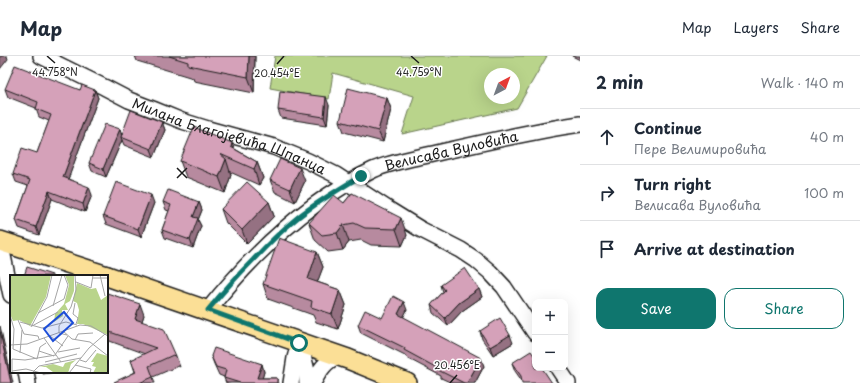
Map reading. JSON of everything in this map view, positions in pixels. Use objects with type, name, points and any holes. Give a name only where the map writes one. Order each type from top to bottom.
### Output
[{"type":"main road","points":[[0,241],[104,275]]},
{"type":"main road","points":[[108,276],[339,356],[407,383]]},
{"type":"street","name":"Милана Благојевића Шпанца","points":[[41,56],[136,102],[182,121],[274,147],[328,170],[420,229],[461,250],[476,260],[504,287],[532,329]]},
{"type":"street","name":"Велисава Вуловића","points":[[208,310],[232,282],[279,234],[307,210],[374,170],[389,164],[496,139],[580,124]]},
{"type":"street","points":[[0,241],[10,290]]},
{"type":"street","points":[[291,383],[299,343]]},
{"type":"street","points":[[299,343],[306,367],[307,383]]},
{"type":"street","points":[[313,383],[320,370],[331,359],[339,356]]},
{"type":"street","points":[[560,371],[568,383]]},
{"type":"street","points":[[26,373],[28,383]]},
{"type":"green space","points":[[275,56],[547,56],[520,103],[520,68],[484,68],[484,104],[519,104],[517,108],[402,134],[414,96],[333,73],[329,99],[270,88]]},
{"type":"building","points":[[169,56],[249,56],[248,77],[188,65],[188,62]]},
{"type":"building","points":[[15,65],[80,90],[82,85],[95,90],[63,177],[89,187],[83,204],[49,191],[36,227],[16,220],[30,180],[13,174],[22,148],[37,153],[51,115],[36,109],[38,102],[5,89]]},
{"type":"building","points":[[348,88],[387,98],[378,131],[340,121]]},
{"type":"building","points":[[280,91],[326,97],[324,117],[278,110]]},
{"type":"building","points":[[131,110],[162,122],[151,149],[121,137]]},
{"type":"building","points":[[105,124],[120,129],[103,169],[89,163]]},
{"type":"building","points":[[194,127],[232,143],[231,147],[257,162],[254,169],[220,154],[226,159],[219,177],[180,161]]},
{"type":"building","points":[[280,159],[300,168],[290,189],[270,180]]},
{"type":"building","points":[[116,182],[151,195],[138,229],[103,216]]},
{"type":"building","points":[[247,182],[269,202],[242,230],[221,209]]},
{"type":"building","points":[[168,190],[199,202],[193,217],[198,218],[190,240],[162,230],[171,205],[163,202]]},
{"type":"building","points":[[352,193],[401,218],[396,229],[365,228],[354,223],[343,225],[337,233],[322,235],[309,223],[334,195],[344,203]]},
{"type":"building","points":[[279,238],[317,252],[308,279],[340,290],[332,314],[311,307],[312,301],[263,284]]},
{"type":"building","points":[[27,267],[52,275],[24,275]]},
{"type":"building","points":[[465,268],[479,289],[459,303],[445,318],[431,305],[445,290],[441,285]]},
{"type":"building","points":[[108,293],[140,304],[135,319],[164,329],[176,356],[173,355],[149,366],[153,377],[139,383],[114,382],[136,372],[131,360],[156,348],[108,331]]},
{"type":"building","points":[[393,296],[404,302],[398,314],[481,358],[467,383],[464,383],[438,370],[439,369],[404,350],[405,348],[358,325],[365,310],[382,318]]},
{"type":"building","points":[[500,318],[510,335],[490,347],[480,331]]},
{"type":"building","points":[[0,332],[9,374],[11,383],[0,383]]},
{"type":"building","points":[[214,348],[262,364],[257,378],[277,378],[277,383],[240,383],[224,378],[226,370],[216,367],[211,356]]},
{"type":"building","points":[[531,351],[532,371],[544,371],[552,383],[522,383],[521,376],[512,363]]},
{"type":"route","points":[[299,343],[208,310],[267,245],[298,217],[361,176]]}]
